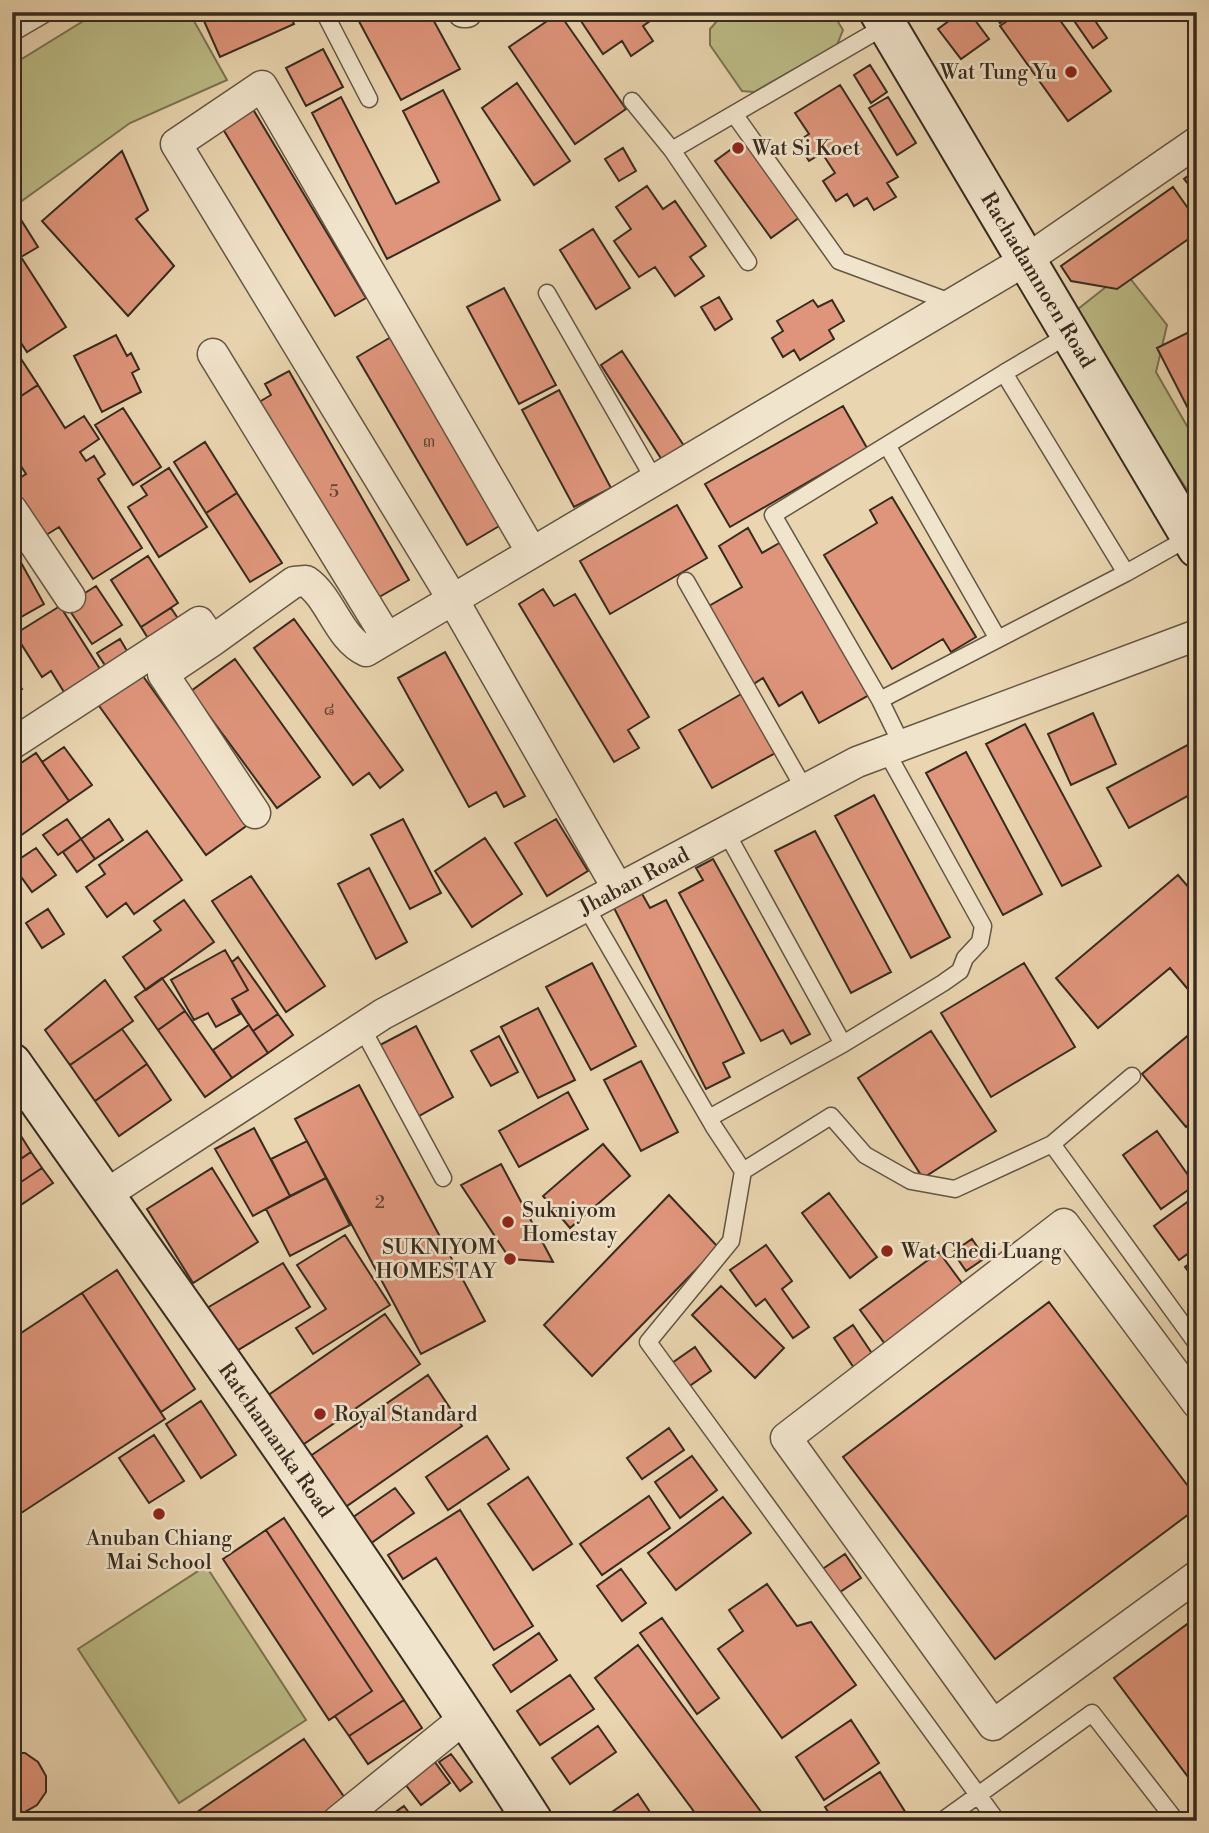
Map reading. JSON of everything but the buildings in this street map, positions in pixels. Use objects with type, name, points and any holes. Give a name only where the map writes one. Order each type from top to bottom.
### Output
[{"type":"street","name":"Rachadamnoen Road","points":[[883,19],[1194,542]]},
{"type":"street","points":[[531,551],[262,86],[176,144],[452,597],[618,889]]},
{"type":"street","points":[[255,813],[163,674],[294,582],[306,580],[316,588],[355,646],[366,651],[452,597],[1026,260],[1197,142]]},
{"type":"street","points":[[213,354],[387,638]]},
{"type":"street","points":[[17,525],[70,597]]},
{"type":"street","points":[[12,744],[199,622],[212,640]]},
{"type":"street","name":"Jhaban Road","points":[[105,1195],[362,1028],[857,762],[1197,635]]},
{"type":"street","name":"Ratchamanka Road","points":[[12,1063],[466,1717],[533,1821]]},
{"type":"street","points":[[1197,1403],[1064,1224],[786,1438],[993,1725],[1197,1576]]},
{"type":"street","points":[[338,1821],[466,1717]]},
{"type":"lane","points":[[12,33],[48,12]]},
{"type":"lane","points":[[324,12],[369,99]]},
{"type":"lane","points":[[672,150],[734,114],[883,19]]},
{"type":"lane","points":[[632,101],[672,150],[748,262]]},
{"type":"lane","points":[[734,114],[839,261],[953,303]]},
{"type":"lane","points":[[547,293],[654,479]]},
{"type":"lane","points":[[709,1118],[843,1044],[960,971],[965,958],[980,942],[983,926],[894,748],[880,700],[773,515],[1070,334]]},
{"type":"lane","points":[[1004,373],[1126,573]]},
{"type":"lane","points":[[887,444],[998,639]]},
{"type":"lane","points":[[880,700],[1126,573],[1194,542]]},
{"type":"lane","points":[[686,581],[805,790]]},
{"type":"lane","points":[[726,832],[843,1044]]},
{"type":"lane","points":[[586,906],[709,1118],[743,1171],[731,1241],[648,1342],[997,1821]]},
{"type":"lane","points":[[362,1028],[443,1178]]},
{"type":"lane","points":[[743,1171],[831,1116],[864,1155],[911,1181],[955,1189],[1052,1144],[1132,1076]]},
{"type":"lane","points":[[1052,1144],[1197,1344]]},
{"type":"lane","points":[[942,1821],[1092,1713],[1175,1821]]},
{"type":"green space","points":[[98,12],[189,12],[227,80],[130,123],[12,208],[12,65]]},
{"type":"green space","points":[[725,12],[832,12],[843,30],[837,45],[754,92],[742,91],[710,45],[710,29]]},
{"type":"green space","points":[[1125,272],[1167,325],[1156,372],[1191,433],[1197,433],[1197,504],[1164,456],[1078,309]]},
{"type":"green space","points":[[206,1566],[306,1720],[179,1803],[78,1649]]},
{"type":"place","name":"Wat Tung Yu","points":[[1071,72]]},
{"type":"place","name":"Wat Si Koet","points":[[738,148]]},
{"type":"place","name":"Sukniyom Homestay","points":[[508,1222]]},
{"type":"place","name":"Wat Chedi Luang","points":[[887,1251]]},
{"type":"place","name":"SUKNIYOM HOMESTAY","points":[[510,1259]]},
{"type":"place","name":"Royal Standard","points":[[320,1414]]},
{"type":"place","name":"Anuban Chiang Mai School","points":[[159,1514]]}]
